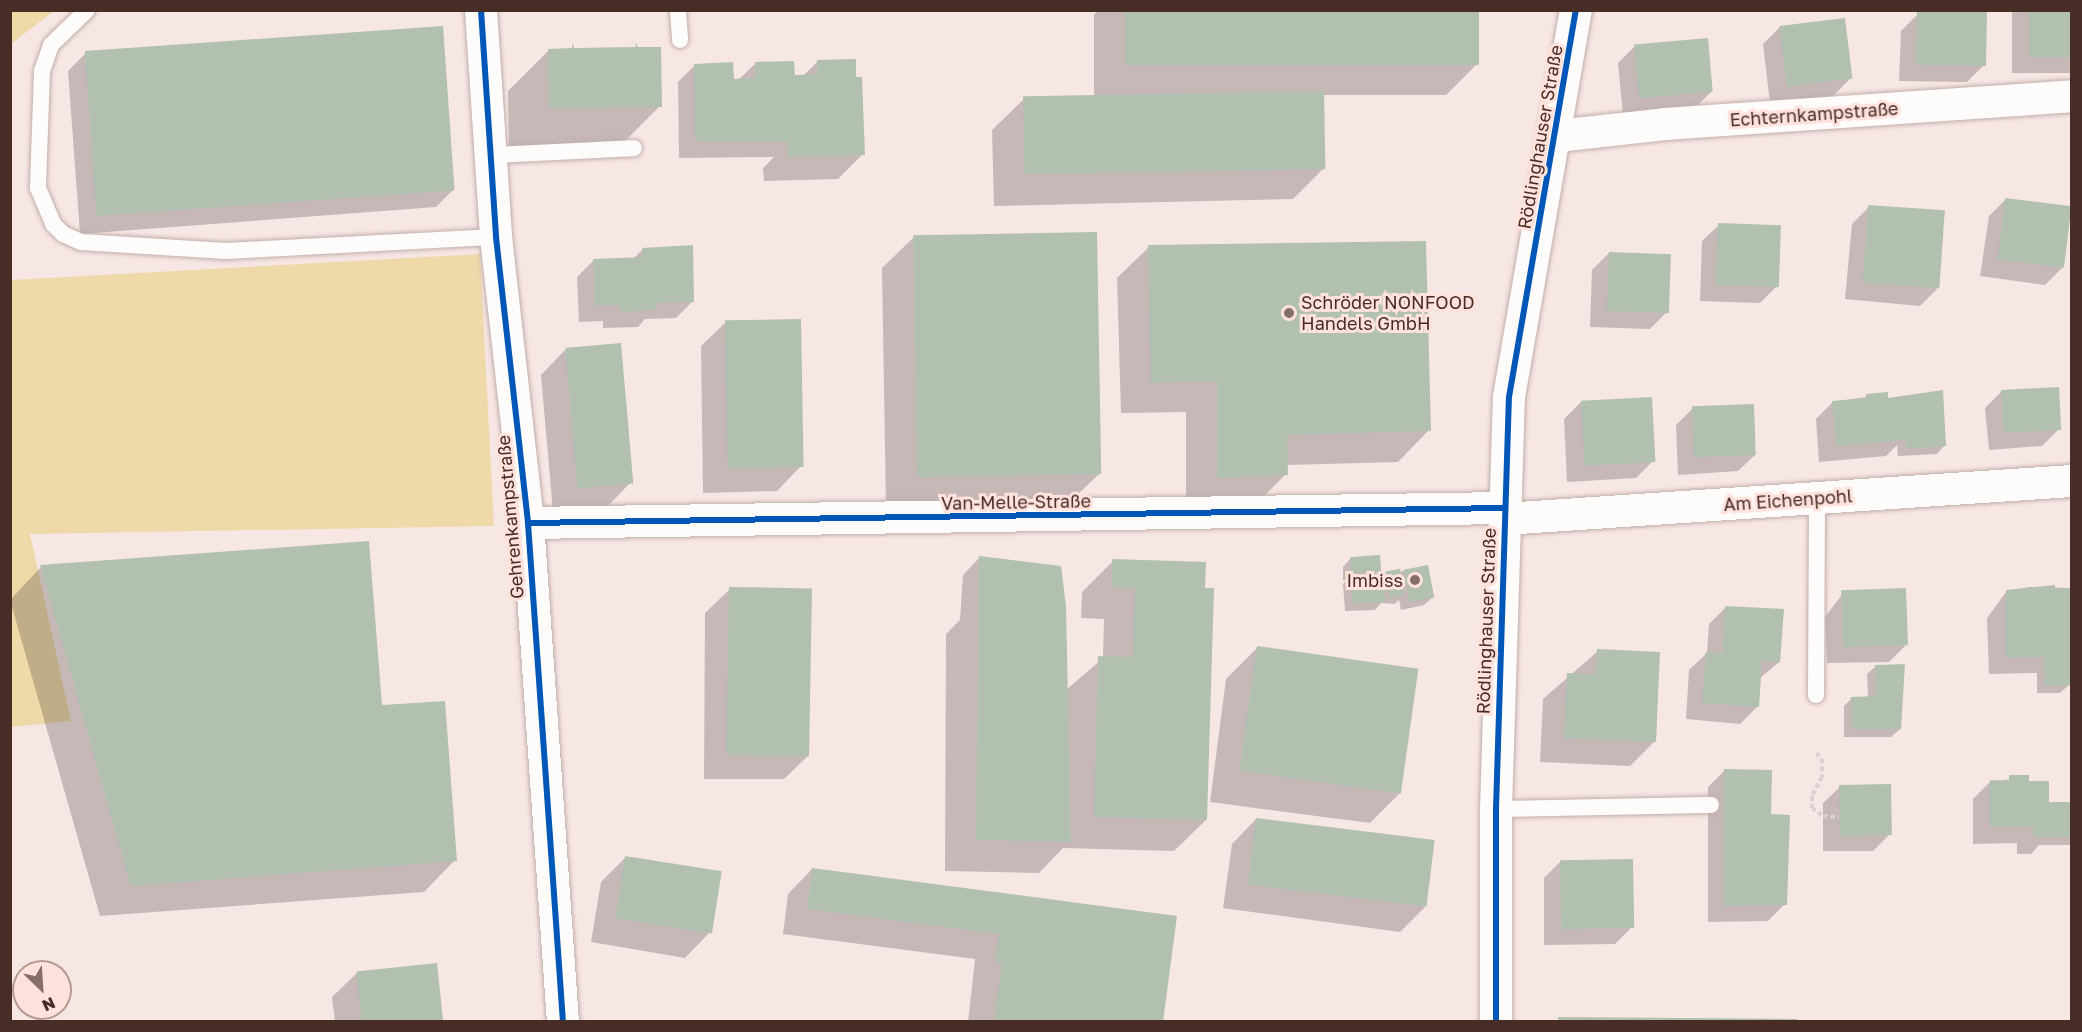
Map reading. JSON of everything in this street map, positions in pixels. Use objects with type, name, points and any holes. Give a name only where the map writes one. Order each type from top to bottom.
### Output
[{"type":"street","name":"Gehrenkampstraße","points":[[482,10],[496,237],[528,522],[563,1022]]},
{"type":"street","name":"Rödlinghauser Straße","points":[[1496,1022],[1496,809],[1509,397],[1557,136],[1576,10]]},
{"type":"street","name":"Echternkampstraße","points":[[1557,136],[1665,124],[2072,96]]},
{"type":"street","name":"Am Eichenpohl","points":[[1505,513],[1817,498],[2072,482]]},
{"type":"street","name":"Van-Melle-Straße","points":[[528,522],[1505,513]]},
{"type":"lane","points":[[87,10],[51,45],[42,71],[38,189],[53,224],[63,234],[81,242],[226,251],[496,237]]},
{"type":"lane","points":[[678,10],[680,40]]},
{"type":"lane","points":[[492,155],[634,148]]},
{"type":"lane","points":[[1816,695],[1817,498]]},
{"type":"lane","points":[[1496,809],[1711,805]]},
{"type":"path","points":[[1816,753],[1822,759],[1822,777],[1812,796],[1812,808],[1823,816],[1839,817]]},
{"type":"shaded area","points":[[11,10],[54,10],[54,11],[11,44]]},
{"type":"shaded area","points":[[480,254],[494,526],[30,534],[71,721],[11,727],[11,280]]},
{"type":"building","points":[[1125,10],[1479,10],[1479,65],[1125,65]]},
{"type":"building","points":[[1917,10],[1987,10],[1986,66],[1916,65]]},
{"type":"building","points":[[2029,10],[2072,10],[2072,57],[2029,57]]},
{"type":"building","points":[[1845,18],[1852,79],[1787,87],[1779,26]]},
{"type":"building","points":[[443,26],[455,191],[96,216],[85,51]]},
{"type":"building","points":[[1708,38],[1713,92],[1639,98],[1634,44]]},
{"type":"building","points":[[635,42],[638,47],[661,47],[662,107],[549,108],[548,49],[572,48],[572,43],[574,48],[636,47]]},
{"type":"building","points":[[856,59],[856,77],[862,77],[865,155],[788,157],[787,142],[695,141],[694,64],[733,62],[734,79],[755,78],[755,62],[794,61],[795,75],[817,74],[817,60]]},
{"type":"building","points":[[1324,91],[1325,169],[1024,174],[1023,96]]},
{"type":"building","points":[[2005,198],[2072,206],[2064,268],[1997,260]]},
{"type":"building","points":[[1868,205],[1945,210],[1939,288],[1863,283]]},
{"type":"building","points":[[1718,223],[1781,225],[1779,287],[1716,285]]},
{"type":"building","points":[[1097,232],[1101,474],[917,477],[913,235]]},
{"type":"building","name":"Schröder NONFOOD Handels GmbH","points":[[1426,241],[1431,431],[1287,435],[1288,475],[1217,478],[1217,381],[1151,383],[1148,245]]},
{"type":"building","points":[[693,245],[694,302],[656,303],[656,310],[620,312],[619,305],[595,306],[593,259],[643,257],[642,248]]},
{"type":"building","points":[[1609,252],[1671,254],[1669,313],[1607,311]]},
{"type":"building","points":[[801,319],[804,467],[728,468],[725,320]]},
{"type":"building","points":[[621,343],[633,483],[578,488],[565,348]]},
{"type":"building","points":[[2059,387],[2061,430],[2003,433],[2001,390]]},
{"type":"building","points":[[1943,390],[1946,446],[1906,449],[1905,440],[1836,446],[1832,401],[1866,398],[1866,394],[1888,392],[1888,398]]},
{"type":"building","points":[[1652,397],[1655,462],[1584,466],[1581,401]]},
{"type":"building","points":[[1754,404],[1756,455],[1694,457],[1692,406]]},
{"type":"building","points":[[369,541],[382,705],[445,701],[457,861],[131,886],[40,565]]},
{"type":"building","points":[[1380,555],[1381,571],[1351,573],[1350,557]]},
{"type":"building","points":[[979,556],[1061,566],[1066,606],[1071,842],[976,840]]},
{"type":"building","points":[[1112,559],[1206,562],[1205,588],[1214,588],[1207,820],[1094,817],[1098,656],[1133,657],[1135,588],[1112,587]]},
{"type":"building","points":[[1428,565],[1434,597],[1410,602],[1403,570]]},
{"type":"building","points":[[1400,569],[1405,596],[1390,598],[1385,572]]},
{"type":"building","points":[[1384,573],[1385,602],[1352,603],[1351,574]]},
{"type":"building","points":[[2055,585],[2055,589],[2072,588],[2070,685],[2045,686],[2044,657],[2006,658],[2006,590]]},
{"type":"building","points":[[729,587],[812,588],[809,756],[726,755]]},
{"type":"building","points":[[1906,588],[1908,645],[1843,647],[1841,590]]},
{"type":"building","points":[[1725,606],[1784,609],[1780,663],[1762,661],[1759,707],[1702,703],[1706,652],[1722,653]]},
{"type":"building","points":[[1257,646],[1418,669],[1401,793],[1239,771]]},
{"type":"building","points":[[1597,649],[1660,652],[1656,742],[1564,738],[1567,673],[1596,674]]},
{"type":"building","points":[[1905,664],[1901,729],[1852,729],[1851,697],[1876,696],[1875,665]]},
{"type":"building","points":[[1724,769],[1772,770],[1771,814],[1790,815],[1787,905],[1724,906]]},
{"type":"building","points":[[2009,775],[2029,775],[2029,781],[2049,781],[2049,802],[2072,802],[2072,837],[2034,837],[2033,827],[1990,827],[1990,780],[2009,781]]},
{"type":"building","points":[[1891,784],[1892,835],[1840,836],[1839,785]]},
{"type":"building","points":[[1256,818],[1435,840],[1426,906],[1248,885]]},
{"type":"building","points":[[625,856],[722,871],[712,934],[615,918]]},
{"type":"building","points":[[1633,859],[1634,928],[1561,929],[1560,860]]},
{"type":"building","points":[[812,868],[1177,916],[1163,1022],[994,1022],[1002,963],[995,962],[999,934],[807,909]]},
{"type":"building","points":[[437,963],[443,1022],[362,1022],[356,971]]},
{"type":"building","points":[[1558,1017],[1797,1019],[1796,1022],[1558,1022]]},
{"type":"cycle path","points":[[481,10],[496,237],[528,523],[563,1022]]},
{"type":"cycle path","points":[[1496,1022],[1496,809],[1509,397],[1576,10]]},
{"type":"cycle path","points":[[528,523],[1505,508]]},
{"type":"place","name":"Schröder NONFOOD Handels GmbH","points":[[1289,313]]},
{"type":"place","name":"Imbiss","points":[[1415,580]]}]
